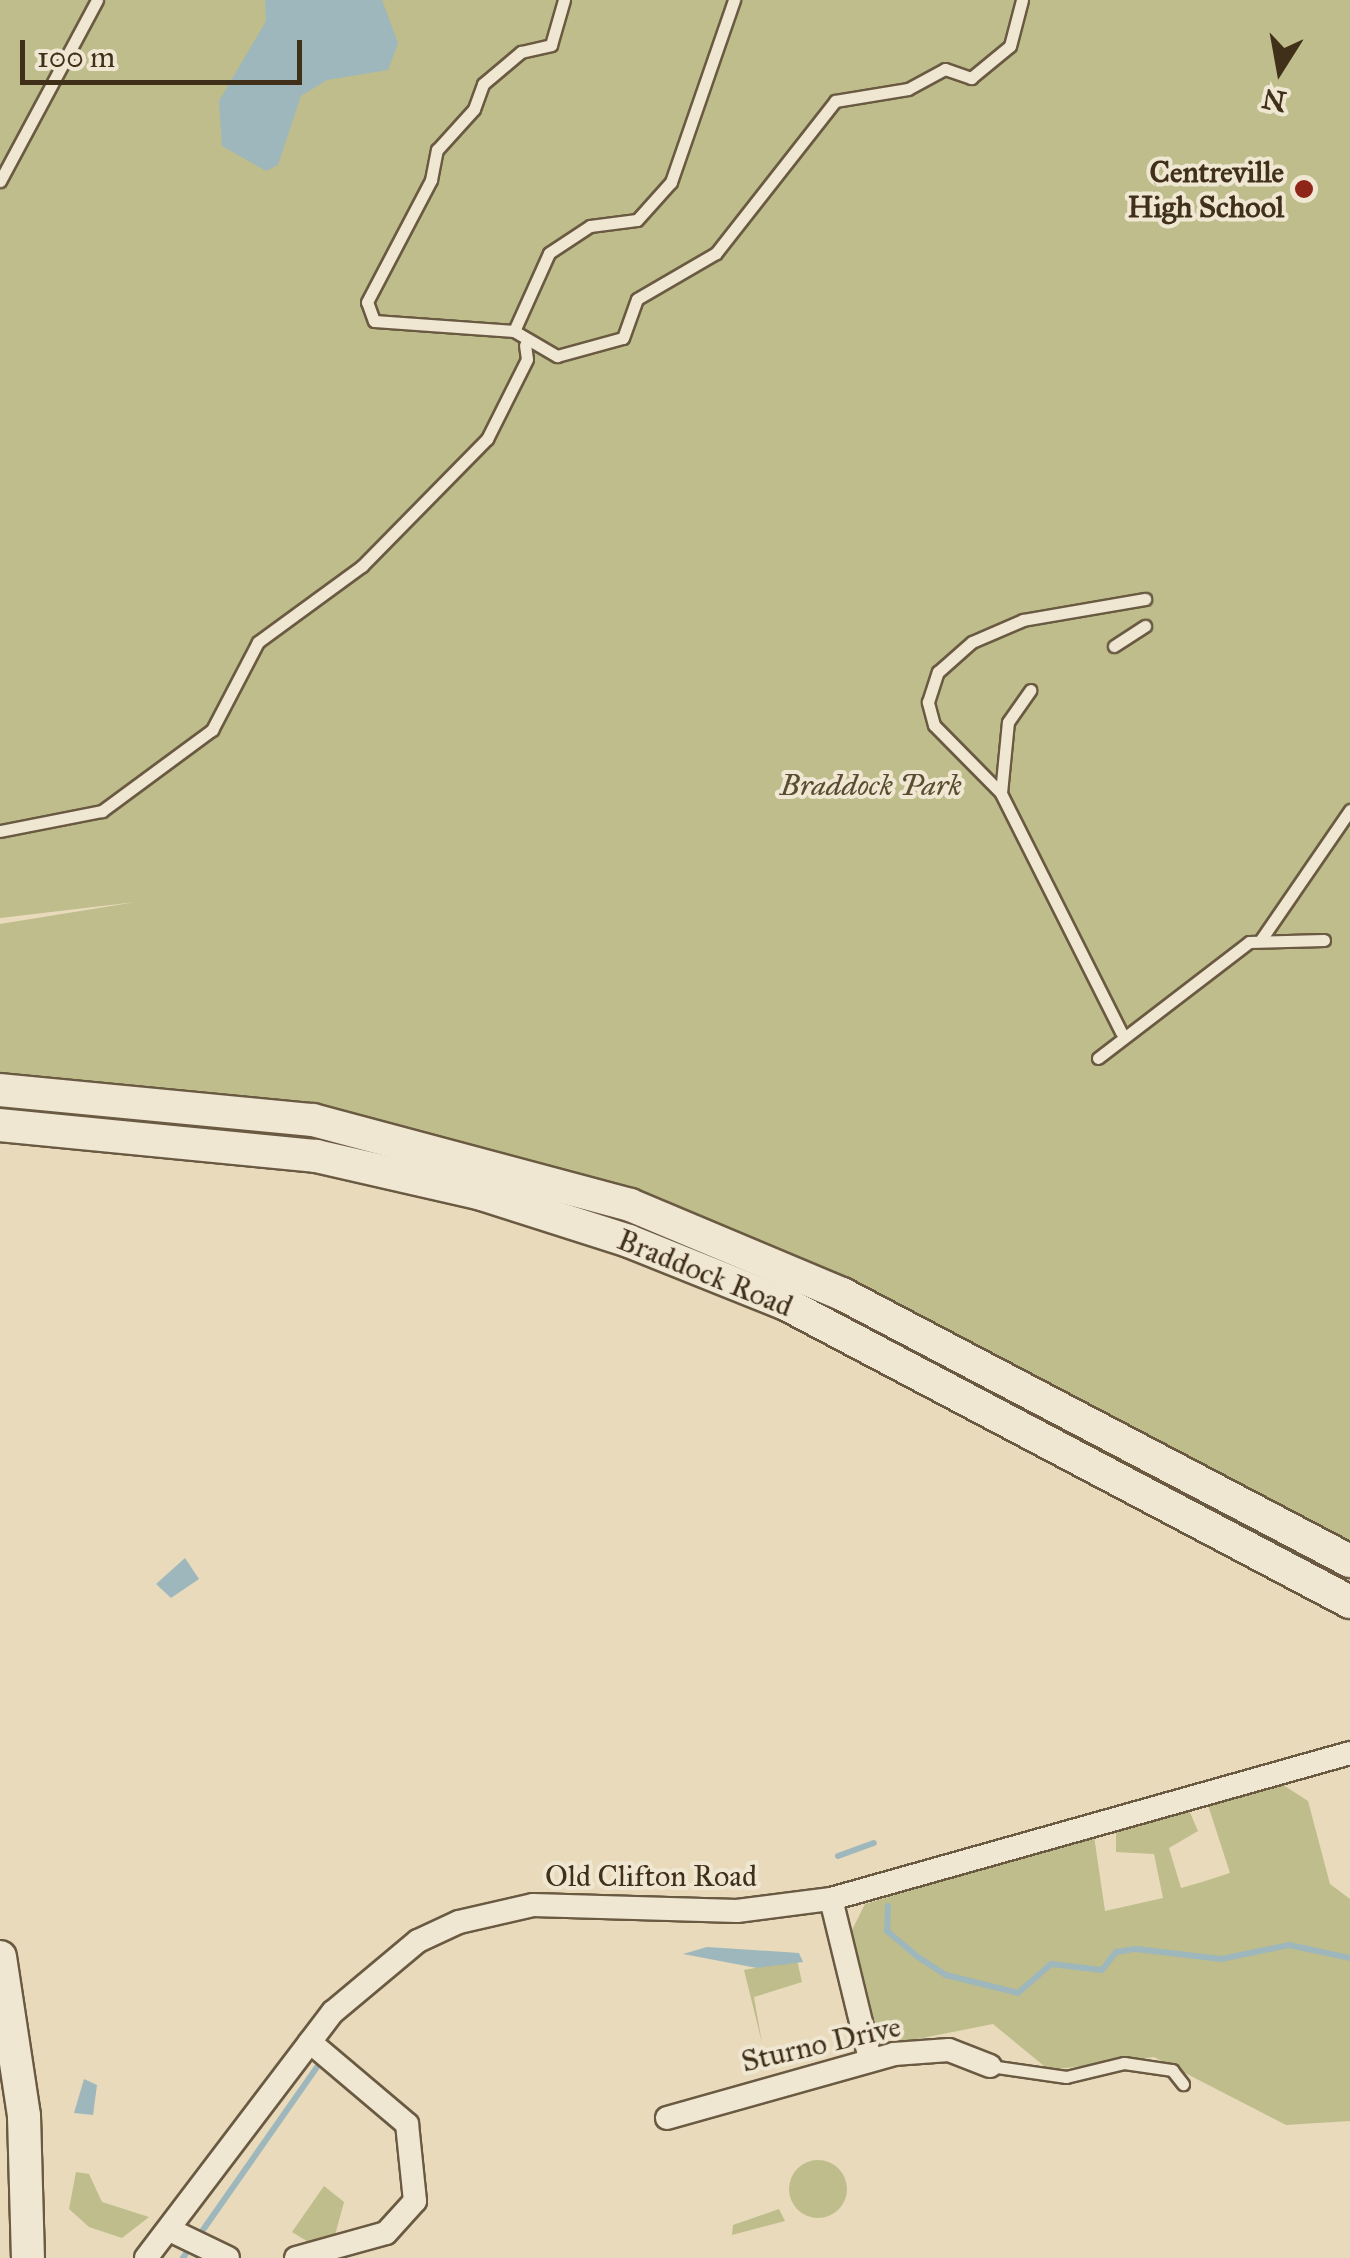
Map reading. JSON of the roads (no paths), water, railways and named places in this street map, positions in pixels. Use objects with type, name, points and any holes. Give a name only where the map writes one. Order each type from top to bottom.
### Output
[{"type":"main road","name":"Braddock Road","points":[[0,1090],[313,1120],[630,1205],[842,1294],[1350,1560]]},
{"type":"main road","name":"Braddock Road","points":[[0,1126],[316,1156],[482,1194],[629,1241],[786,1304],[1350,1602]]},
{"type":"main road","points":[[0,1957],[24,2116],[28,2258]]},
{"type":"street","name":"Old Clifton Road","points":[[146,2258],[174,2232],[310,2042],[424,1936],[488,1911],[588,1904],[737,1911],[831,1899],[1350,1752]]},
{"type":"street","points":[[831,1899],[870,2059]]},
{"type":"street","points":[[296,2258],[386,2232],[415,2201],[407,2124],[310,2042]]},
{"type":"street","name":"Sturno Drive","points":[[667,2118],[870,2059],[949,2050],[990,2066]]},
{"type":"street","points":[[174,2232],[228,2258]]},
{"type":"lane","points":[[0,181],[97,0]]},
{"type":"lane","points":[[0,831],[102,810],[212,730],[258,642],[362,566],[486,438],[528,359],[525,345],[514,331],[374,321],[366,302],[430,180],[436,150],[474,110],[483,84],[522,52],[551,46],[564,0]]},
{"type":"lane","points":[[514,331],[549,253],[590,226],[637,220],[671,182],[734,0]]},
{"type":"lane","points":[[525,345],[557,356],[623,338],[637,299],[716,253],[835,101],[908,89],[945,69],[971,78],[1010,46],[1022,0]]},
{"type":"lane","points":[[1121,1032],[1001,793],[934,725],[928,702],[938,672],[972,642],[1023,620],[1145,598]]},
{"type":"lane","points":[[1114,646],[1144,626]]},
{"type":"lane","points":[[1001,793],[1008,722],[1030,690]]},
{"type":"lane","points":[[1098,1058],[1121,1032],[1260,941],[1350,810]]},
{"type":"lane","points":[[1260,941],[1324,940]]},
{"type":"lane","points":[[990,2066],[1066,2077],[1124,2063],[1172,2070],[1183,2084]]},
{"type":"water","points":[[265,0],[382,0],[398,43],[388,70],[327,80],[301,96],[278,165],[266,171],[222,146],[219,101],[266,21]]},
{"type":"water","points":[[185,1558],[199,1579],[171,1598],[156,1584]]},
{"type":"water","points":[[707,1947],[799,1953],[803,1962],[757,1968],[683,1954]]},
{"type":"water","points":[[84,2079],[97,2085],[93,2115],[74,2113]]},
{"type":"waterway","points":[[838,1856],[874,1843]]},
{"type":"waterway","points":[[888,1906],[887,1931],[918,1957],[946,1975],[1018,1993],[1051,1964],[1102,1970],[1116,1952],[1136,1949],[1221,1959],[1289,1945],[1350,1958]]},
{"type":"waterway","points":[[198,2237],[317,2067]]},
{"type":"waterway","points":[[183,2258],[187,2252]]},
{"type":"place","name":"Centreville High School","points":[[1304,189]]},
{"type":"park label","name":"Braddock Park","points":[[871,785]]}]
